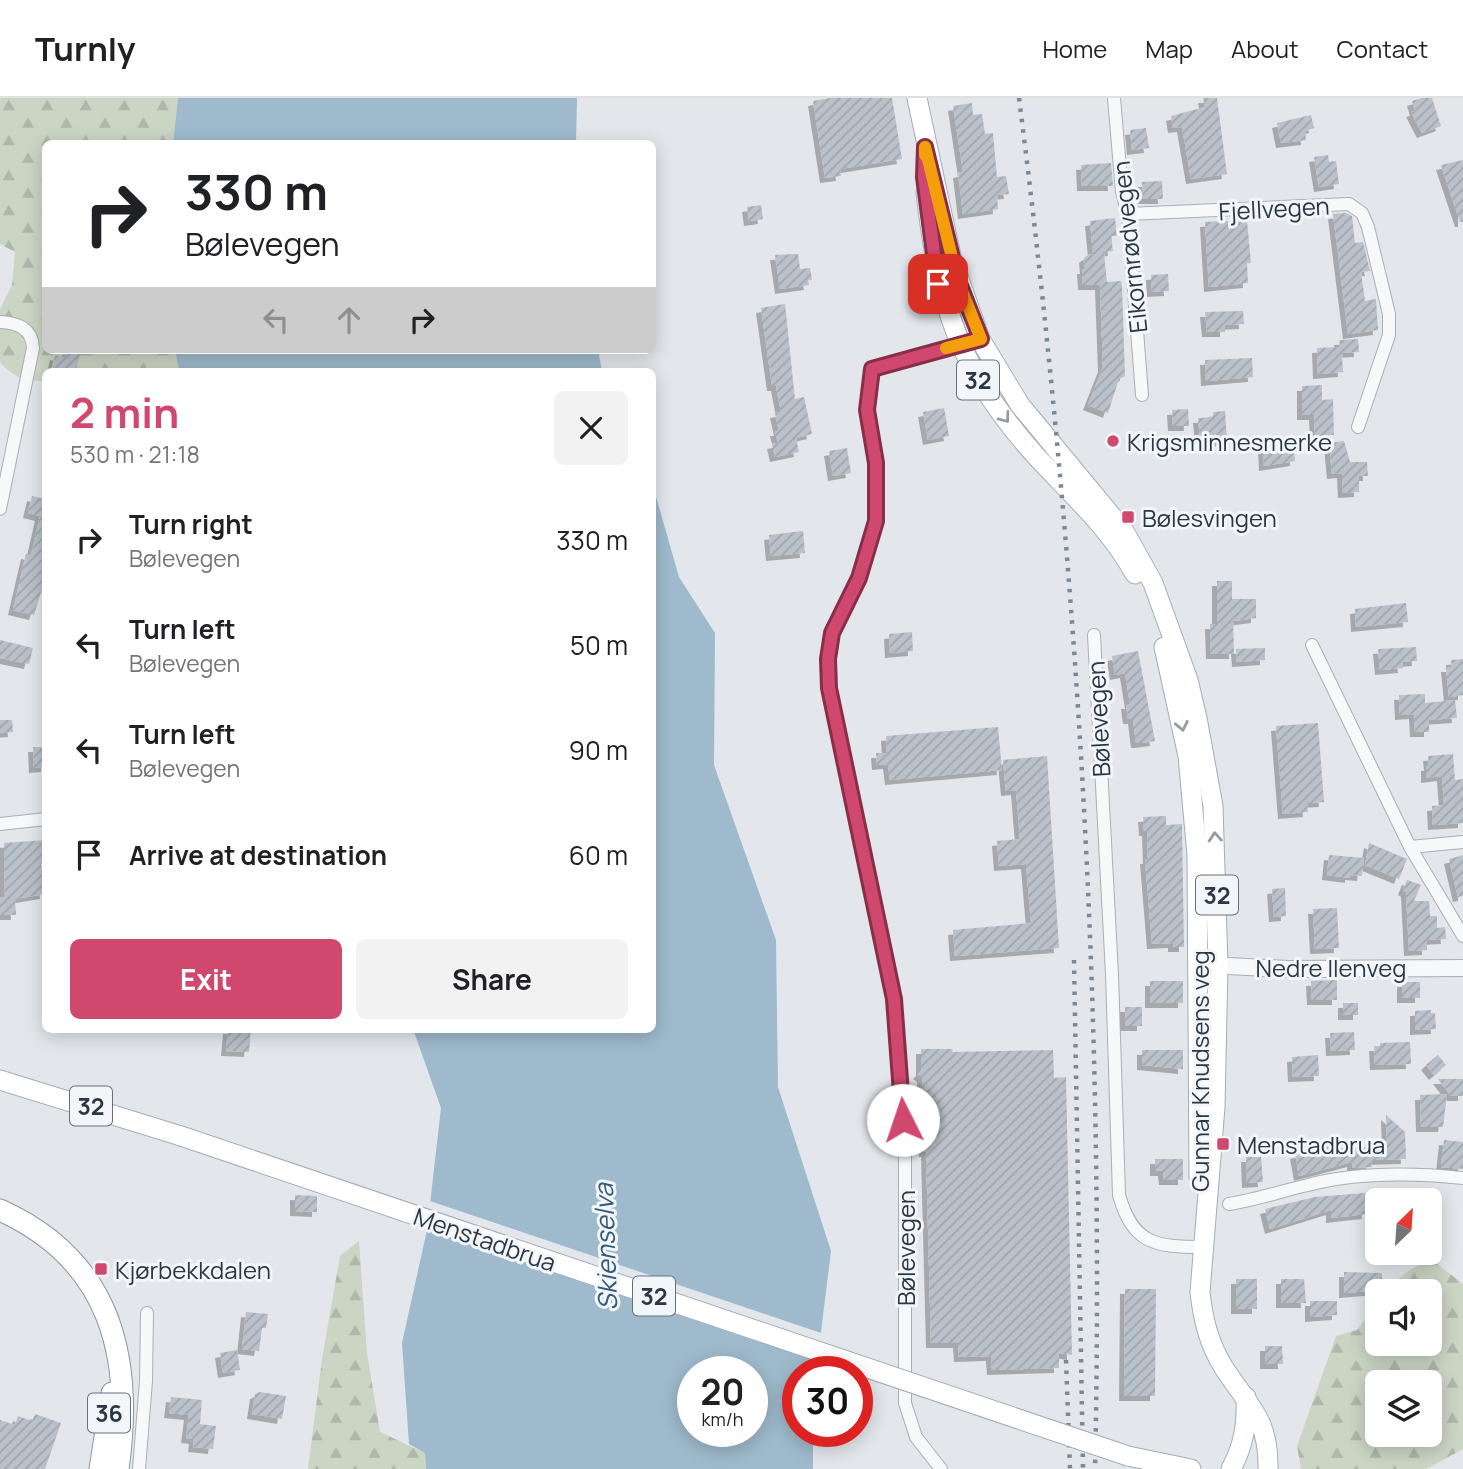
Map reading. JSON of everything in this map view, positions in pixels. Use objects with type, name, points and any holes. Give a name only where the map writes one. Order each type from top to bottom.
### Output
[{"type":"highway","name":"36","points":[[0,1210],[49,1238],[79,1266],[101,1301],[115,1338],[123,1381],[118,1469]]},
{"type":"highway","name":"36","points":[[100,1469],[117,1357]]},
{"type":"main road","name":"32","points":[[917,98],[925,147],[957,278],[981,339],[1020,405],[1111,513],[1134,561]]},
{"type":"main road","name":"32","points":[[925,147],[924,177],[934,260],[946,312],[977,379],[1004,417],[1134,561]]},
{"type":"main road","name":"Gunnar Knudsens veg","points":[[1134,561],[1153,583],[1188,680],[1206,756],[1217,864],[1208,965],[1199,1211],[1203,1248],[1200,1292],[1206,1331],[1225,1369],[1264,1425],[1268,1469]]},
{"type":"main road","name":"Menstadbrua","points":[[0,1080],[181,1136],[1128,1456],[1156,1469]]},
{"type":"main road","points":[[1246,1396],[1247,1424],[1241,1451],[1233,1469],[1253,1469]]},
{"type":"main road","name":"Menstadbrua","points":[[1128,1456],[1191,1469]]},
{"type":"street","name":"Eikornrødvegen","points":[[1114,98],[1122,192],[1128,214],[1142,395]]},
{"type":"street","name":"Fjellvegen","points":[[1128,214],[1349,200],[1362,214],[1368,227],[1389,314],[1389,335],[1358,427]]},
{"type":"street","points":[[0,322],[16,323],[27,330],[33,339],[33,348],[0,509]]},
{"type":"street","name":"Bølevegen","points":[[942,1469],[916,1437],[905,1403],[905,1144],[894,999],[829,688],[828,659],[832,633],[859,578],[876,521],[876,463],[867,410],[872,369],[981,339]]},
{"type":"street","name":"Bølevegen","points":[[1094,635],[1112,974],[1119,1195],[1126,1219],[1138,1234],[1153,1243],[1203,1248]]},
{"type":"street","points":[[1312,645],[1410,847],[1463,936]]},
{"type":"street","points":[[0,824],[42,820]]},
{"type":"street","points":[[1410,847],[1463,842]]},
{"type":"street","name":"Nedre Ilenveg","points":[[1208,965],[1288,969],[1463,968]]},
{"type":"street","points":[[1229,1204],[1310,1184],[1399,1174],[1463,1178]]},
{"type":"street","points":[[139,1469],[146,1381],[147,1313]]},
{"type":"green space","points":[[0,98],[178,98],[173,140],[42,140],[42,354],[176,354],[178,368],[42,368],[42,381],[15,375],[0,362],[0,309],[12,285],[15,252],[0,244]]},
{"type":"green space","points":[[359,1241],[367,1353],[380,1432],[425,1453],[426,1469],[308,1469],[322,1359],[340,1256]]},
{"type":"green space","points":[[1420,1265],[1438,1265],[1463,1284],[1463,1449],[1426,1469],[1301,1469],[1297,1446],[1336,1336],[1357,1330],[1365,1320],[1365,1356],[1442,1356],[1442,1279],[1398,1279]]},
{"type":"water","points":[[178,98],[577,98],[576,140],[173,140]]},
{"type":"water","points":[[176,354],[599,354],[601,368],[178,368]]},
{"type":"water","name":"Skienselva","points":[[656,496],[679,577],[715,633],[714,765],[776,940],[778,1087],[831,1251],[818,1356],[782,1356],[782,1447],[813,1447],[813,1469],[426,1469],[425,1453],[409,1444],[402,1343],[427,1230],[441,1108],[414,1033],[656,1033]]},
{"type":"pier","points":[[427,1200],[824,1334],[822,1356],[800,1356],[424,1229]]},
{"type":"building","points":[[830,98],[892,98],[902,159],[840,169],[841,176],[825,178],[813,101]]},
{"type":"building","points":[[1203,98],[1217,98],[1227,174],[1191,179],[1182,127],[1173,128],[1171,116],[1205,107]]},
{"type":"building","points":[[1432,98],[1441,126],[1422,133],[1411,112],[1415,111],[1412,101]]},
{"type":"building","points":[[972,103],[973,115],[982,114],[985,134],[993,133],[997,177],[1006,176],[1009,194],[997,195],[998,209],[963,214],[958,173],[963,172],[953,106]]},
{"type":"building","points":[[1311,115],[1314,128],[1305,131],[1306,140],[1281,143],[1277,123]]},
{"type":"building","points":[[1146,128],[1149,148],[1132,150],[1130,130]]},
{"type":"building","points":[[1328,155],[1329,162],[1336,161],[1339,184],[1319,187],[1314,157]]},
{"type":"building","points":[[1463,160],[1463,222],[1460,222],[1441,165]]},
{"type":"building","points":[[1111,163],[1113,186],[1082,186],[1081,165]]},
{"type":"building","points":[[1162,181],[1163,199],[1143,199],[1142,182]]},
{"type":"building","points":[[761,205],[763,219],[749,221],[747,207]]},
{"type":"building","points":[[1346,213],[1352,216],[1355,243],[1363,242],[1370,271],[1361,272],[1365,301],[1376,299],[1378,330],[1348,334],[1333,214]]},
{"type":"building","points":[[1115,218],[1117,236],[1111,236],[1113,251],[1093,253],[1090,221]]},
{"type":"building","points":[[1247,220],[1251,263],[1247,263],[1248,283],[1209,287],[1205,222]]},
{"type":"building","points":[[1104,253],[1107,282],[1121,281],[1122,286],[1125,376],[1119,379],[1108,413],[1088,405],[1103,367],[1100,285],[1083,285],[1082,269],[1085,269],[1084,258],[1088,255]]},
{"type":"building","points":[[798,254],[800,269],[810,268],[812,280],[808,280],[809,285],[780,289],[775,255]]},
{"type":"building","points":[[1168,274],[1169,291],[1152,292],[1151,275]]},
{"type":"building","points":[[785,304],[795,399],[804,397],[812,434],[796,438],[799,452],[775,457],[772,444],[778,443],[775,431],[779,431],[775,413],[781,412],[776,386],[772,386],[761,308]]},
{"type":"building","points":[[1243,311],[1244,324],[1225,325],[1225,332],[1207,332],[1205,312]]},
{"type":"building","points":[[1358,339],[1359,352],[1342,353],[1343,372],[1318,374],[1317,348],[1340,347],[1339,340]]},
{"type":"building","points":[[66,354],[80,354],[77,368],[52,368],[55,355],[65,357]]},
{"type":"building","points":[[1252,358],[1253,377],[1206,381],[1205,360]]},
{"type":"building","points":[[1322,385],[1322,400],[1333,399],[1334,435],[1315,435],[1314,415],[1302,415],[1302,386]]},
{"type":"building","points":[[944,408],[949,436],[928,440],[923,412]]},
{"type":"building","points":[[1188,409],[1189,426],[1173,426],[1172,410]]},
{"type":"building","points":[[1225,411],[1227,440],[1207,444],[1200,438],[1198,418],[1213,417],[1213,412]]},
{"type":"building","points":[[1344,441],[1350,462],[1367,462],[1368,476],[1359,476],[1359,492],[1343,493],[1342,473],[1332,474],[1329,443]]},
{"type":"building","points":[[1263,446],[1294,446],[1295,461],[1264,466]]},
{"type":"building","points":[[847,448],[851,473],[833,476],[829,451]]},
{"type":"building","points":[[32,496],[42,498],[42,590],[34,615],[13,610],[26,554],[31,555],[40,516],[28,513]]},
{"type":"building","points":[[803,531],[805,553],[771,556],[769,535]]},
{"type":"building","points":[[1217,581],[1232,581],[1232,599],[1256,599],[1256,618],[1233,621],[1234,654],[1211,654],[1210,624],[1217,624]]},
{"type":"building","points":[[1406,603],[1408,622],[1356,627],[1355,609]]},
{"type":"building","points":[[912,632],[913,651],[890,653],[889,634]]},
{"type":"building","points":[[0,640],[33,648],[29,664],[0,658]]},
{"type":"building","points":[[1416,647],[1417,661],[1402,662],[1403,668],[1380,670],[1378,649]]},
{"type":"building","points":[[1265,648],[1265,660],[1237,662],[1236,649]]},
{"type":"building","points":[[1138,651],[1155,741],[1136,743],[1133,719],[1128,719],[1126,704],[1130,704],[1125,673],[1115,675],[1112,656]]},
{"type":"building","points":[[1463,659],[1463,695],[1449,697],[1446,667],[1452,667],[1451,660]]},
{"type":"building","points":[[1425,694],[1425,703],[1455,700],[1457,718],[1429,720],[1429,732],[1415,732],[1414,714],[1400,715],[1399,695]]},
{"type":"building","points":[[0,720],[12,720],[13,732],[0,733]]},
{"type":"building","points":[[1318,723],[1324,802],[1307,803],[1308,812],[1283,814],[1276,726]]},
{"type":"building","points":[[998,727],[1002,770],[890,780],[888,764],[877,765],[876,753],[887,753],[886,736]]},
{"type":"building","points":[[33,747],[42,747],[42,767],[34,768]]},
{"type":"building","points":[[1453,754],[1455,780],[1463,779],[1463,823],[1433,825],[1432,806],[1444,805],[1442,776],[1426,778],[1428,756]]},
{"type":"building","points":[[1047,756],[1059,948],[955,956],[953,930],[1031,923],[1026,864],[999,866],[997,841],[1020,839],[1016,790],[1006,791],[1003,760]]},
{"type":"building","points":[[1166,816],[1166,825],[1182,824],[1184,947],[1173,947],[1173,943],[1152,944],[1145,859],[1148,859],[1147,831],[1144,831],[1143,817]]},
{"type":"building","points":[[42,840],[42,894],[15,899],[16,915],[0,915],[0,898],[5,897],[4,843]]},
{"type":"building","points":[[1369,843],[1407,859],[1399,879],[1365,865]]},
{"type":"building","points":[[1329,855],[1364,858],[1362,876],[1350,875],[1350,878],[1327,875]]},
{"type":"building","points":[[1463,855],[1463,896],[1458,897],[1449,859]]},
{"type":"building","points":[[1407,880],[1421,885],[1414,901],[1429,901],[1430,916],[1437,916],[1437,928],[1445,927],[1446,939],[1427,940],[1427,950],[1409,951],[1406,892],[1403,890]]},
{"type":"building","points":[[1285,888],[1286,916],[1274,917],[1272,889]]},
{"type":"building","points":[[1337,908],[1339,948],[1315,949],[1313,909]]},
{"type":"building","points":[[1337,980],[1337,1000],[1312,1000],[1311,981]]},
{"type":"building","points":[[1150,981],[1183,981],[1183,1003],[1150,1003]]},
{"type":"building","points":[[1402,982],[1420,982],[1420,998],[1402,998]]},
{"type":"building","points":[[1343,1003],[1358,1003],[1358,1015],[1343,1015]]},
{"type":"building","points":[[1125,1007],[1142,1007],[1142,1026],[1125,1026]]},
{"type":"building","points":[[1431,1010],[1431,1013],[1435,1013],[1436,1029],[1415,1030],[1415,1011]]},
{"type":"building","points":[[1354,1032],[1355,1050],[1331,1051],[1330,1033]]},
{"type":"building","points":[[228,1033],[251,1033],[249,1052],[226,1051]]},
{"type":"building","points":[[1410,1042],[1411,1064],[1375,1065],[1374,1046],[1380,1046],[1380,1043]]},
{"type":"building","points":[[921,1049],[953,1049],[952,1052],[1053,1050],[1054,1078],[1066,1077],[1072,1355],[1059,1353],[1059,1368],[992,1370],[991,1356],[959,1357],[958,1343],[931,1343],[926,1152],[922,1077],[918,1074],[921,1071]]},
{"type":"building","points":[[1142,1050],[1183,1050],[1183,1069],[1142,1065]]},
{"type":"building","points":[[1318,1055],[1319,1076],[1293,1077],[1292,1057]]},
{"type":"building","points":[[1438,1055],[1446,1065],[1434,1075],[1426,1065]]},
{"type":"building","points":[[1438,1079],[1463,1079],[1463,1096],[1451,1096]]},
{"type":"building","points":[[1447,1094],[1443,1127],[1421,1127],[1420,1095]]},
{"type":"building","points":[[1386,1115],[1405,1132],[1406,1159],[1371,1160],[1372,1167],[1352,1168],[1352,1162],[1299,1176],[1295,1154],[1330,1145],[1331,1148],[1387,1147]]},
{"type":"building","points":[[1444,1140],[1463,1142],[1463,1169],[1441,1167]]},
{"type":"building","points":[[1246,1157],[1261,1157],[1263,1182],[1247,1183]]},
{"type":"building","points":[[1155,1159],[1183,1159],[1183,1180],[1164,1180],[1163,1171],[1155,1171]]},
{"type":"building","points":[[1365,1193],[1365,1214],[1331,1218],[1331,1210],[1270,1229],[1265,1209],[1315,1197]]},
{"type":"building","points":[[295,1195],[317,1196],[317,1212],[295,1211]]},
{"type":"building","points":[[1344,1272],[1382,1273],[1382,1279],[1365,1279],[1365,1291],[1344,1293]]},
{"type":"building","points":[[1236,1279],[1257,1279],[1257,1309],[1236,1309]]},
{"type":"building","points":[[1281,1279],[1304,1279],[1306,1303],[1281,1303]]},
{"type":"building","points":[[1125,1289],[1156,1289],[1155,1396],[1124,1396]]},
{"type":"building","points":[[1310,1301],[1337,1301],[1337,1315],[1310,1317]]},
{"type":"building","points":[[246,1312],[268,1314],[266,1328],[262,1328],[259,1351],[242,1349]]},
{"type":"building","points":[[1265,1346],[1282,1346],[1283,1364],[1265,1364]]},
{"type":"building","points":[[237,1350],[240,1370],[223,1373],[220,1353]]},
{"type":"building","points":[[260,1392],[286,1396],[282,1419],[252,1414],[255,1394]]},
{"type":"building","points":[[171,1397],[202,1400],[200,1424],[216,1426],[213,1449],[193,1447],[194,1439],[186,1438],[189,1415],[169,1413]]},
{"type":"building","points":[[35,1414],[61,1423],[45,1469],[0,1469],[0,1420],[15,1425],[18,1416],[32,1421]]},
{"type":"railway","points":[[1019,98],[1057,440],[1082,782],[1096,1125],[1095,1469]]},
{"type":"railway","points":[[1074,960],[1083,1469]]},
{"type":"railway","points":[[1066,1360],[1070,1469]]},
{"type":"slow traffic","points":[[925,155],[925,147],[957,278],[981,339],[946,348]]},
{"type":"place","name":"Krigsminnesmerke","points":[[1113,441]]},
{"type":"place","name":"Bølesvingen","points":[[1128,517]]},
{"type":"place","name":"Menstadbrua","points":[[1223,1144]]},
{"type":"place","name":"Kjørbekkdalen","points":[[101,1269]]},
{"type":"route","points":[[903,1120],[894,999],[829,688],[828,659],[832,633],[859,578],[876,521],[876,463],[867,410],[872,369],[981,339],[957,278],[925,147],[924,177],[938,284]]}]
